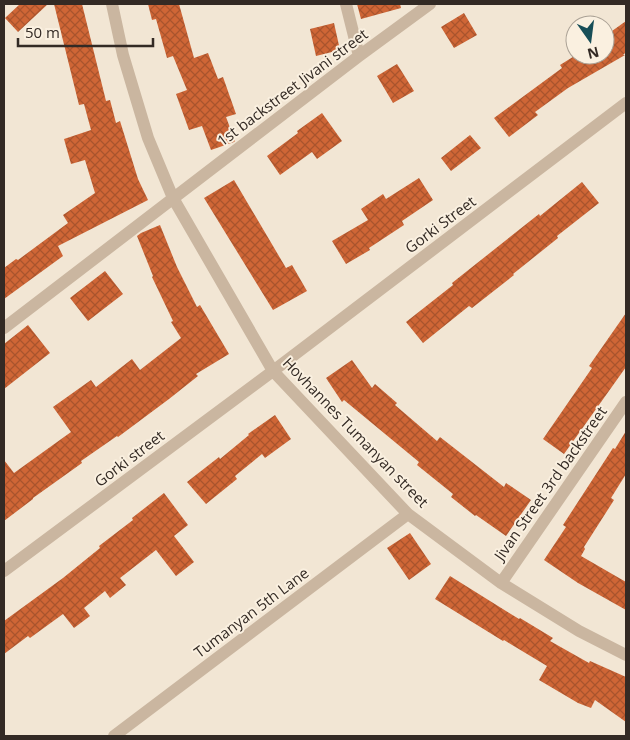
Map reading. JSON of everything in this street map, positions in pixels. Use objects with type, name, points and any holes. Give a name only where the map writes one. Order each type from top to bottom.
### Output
[{"type":"street","name":"Hovhannes Tumanyan street","points":[[112,4],[123,55],[148,138],[173,198],[273,371],[408,514],[501,583],[579,631],[626,655]]},
{"type":"street","points":[[346,4],[359,56]]},
{"type":"street","name":"1st backstreet Jivani street","points":[[4,328],[359,56],[430,4]]},
{"type":"street","name":"Gorki Street","points":[[273,371],[626,103]]},
{"type":"street","name":"Gorki street","points":[[4,571],[273,371]]},
{"type":"street","name":"Jivan Street 3rd backstreet","points":[[501,583],[626,402]]},
{"type":"street","name":"Tumanyan 5th Lane","points":[[114,736],[408,514]]},
{"type":"building","points":[[20,4],[48,4],[18,32],[5,18]]},
{"type":"building","points":[[54,4],[82,4],[106,101],[110,100],[116,123],[120,121],[138,179],[148,200],[58,246],[63,256],[4,299],[4,268],[16,259],[18,260],[68,223],[63,215],[95,193],[85,160],[71,164],[64,139],[91,130],[84,104],[79,105]]},
{"type":"building","points":[[148,4],[179,4],[194,58],[208,53],[218,79],[223,77],[236,114],[226,117],[234,142],[211,150],[202,126],[189,130],[176,94],[187,90],[173,56],[167,58],[156,19],[152,20]]},
{"type":"building","points":[[357,4],[400,4],[401,8],[361,19]]},
{"type":"building","points":[[464,13],[477,35],[454,48],[441,27]]},
{"type":"building","points":[[626,21],[626,52],[623,55],[625,55],[615,61],[615,29]]},
{"type":"building","points":[[334,23],[340,50],[316,56],[310,29]]},
{"type":"building","points":[[565,62],[565,65],[608,65],[568,88],[535,112],[538,115],[509,137],[494,118],[562,68],[560,65]]},
{"type":"building","points":[[397,64],[414,91],[393,103],[377,76]]},
{"type":"building","points":[[322,113],[342,141],[317,159],[312,152],[280,175],[267,156]]},
{"type":"building","points":[[470,135],[481,148],[451,171],[441,158]]},
{"type":"building","points":[[419,178],[433,200],[402,221],[404,225],[369,248],[370,250],[346,264],[332,241],[368,220],[361,209],[383,194],[386,199]]},
{"type":"building","points":[[234,180],[286,268],[292,265],[307,291],[273,310],[204,198]]},
{"type":"building","points":[[582,182],[599,203],[557,236],[558,238],[514,275],[472,308],[469,306],[423,343],[406,322],[453,285],[452,283]]},
{"type":"building","points":[[160,225],[177,267],[197,307],[200,305],[229,354],[196,374],[198,376],[169,399],[118,437],[81,461],[82,463],[4,521],[4,460],[14,473],[71,432],[53,407],[91,380],[96,387],[132,359],[140,370],[181,338],[171,322],[173,321],[152,277],[137,236]]},
{"type":"building","points":[[105,271],[123,294],[88,321],[70,298]]},
{"type":"building","points":[[626,313],[626,367],[564,454],[543,439],[592,368],[589,366]]},
{"type":"building","points":[[28,325],[50,353],[4,389],[4,344]]},
{"type":"building","points":[[352,360],[372,388],[375,384],[397,403],[395,405],[437,441],[440,437],[504,487],[506,483],[531,500],[506,536],[475,516],[451,497],[453,494],[417,465],[419,462],[344,400],[342,402],[326,378]]},
{"type":"building","points":[[275,415],[291,439],[265,458],[262,454],[235,476],[237,479],[206,504],[187,482],[219,457],[220,459],[248,434]]},
{"type":"building","points":[[626,431],[626,474],[611,498],[614,500],[584,547],[585,549],[581,556],[626,582],[626,610],[578,583],[544,560],[566,527],[563,525]]},
{"type":"building","points":[[164,493],[188,525],[174,536],[194,562],[176,576],[156,550],[120,578],[126,585],[110,598],[105,591],[84,608],[90,616],[74,628],[63,614],[4,654],[4,621],[63,578]]},
{"type":"building","points":[[410,533],[431,564],[409,580],[387,548]]},
{"type":"building","points":[[450,576],[553,638],[550,641],[589,663],[590,661],[626,677],[626,722],[595,700],[591,708],[578,703],[539,680],[547,666],[435,599]]}]
